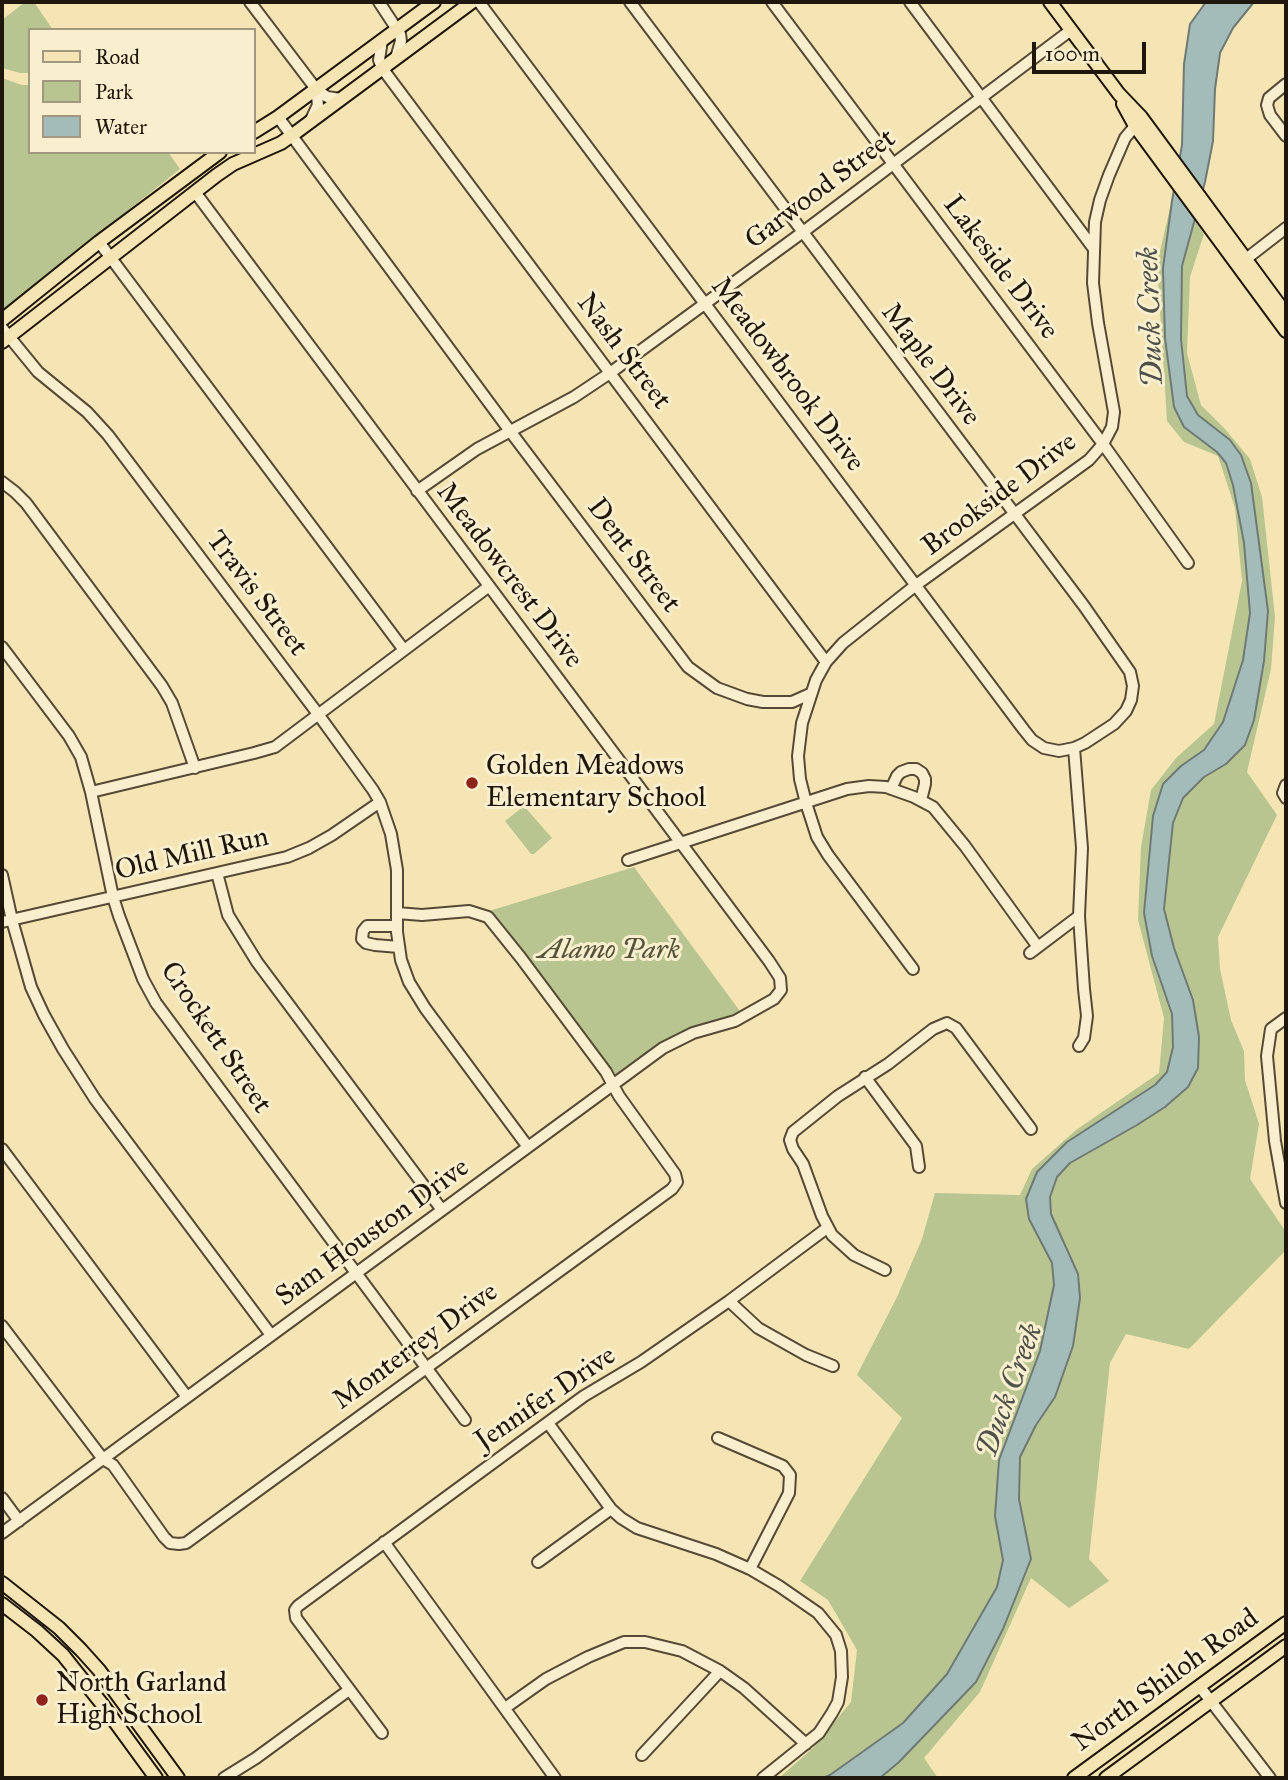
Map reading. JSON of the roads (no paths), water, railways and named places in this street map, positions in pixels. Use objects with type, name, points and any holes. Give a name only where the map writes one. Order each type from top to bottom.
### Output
[{"type":"main road","points":[[256,131],[434,2]]},
{"type":"main road","points":[[256,154],[291,136],[472,2]]},
{"type":"main road","points":[[1050,2],[1119,94],[1140,117],[1172,169]]},
{"type":"main road","points":[[1119,94],[1135,126],[1172,169],[1214,225],[1286,331]]},
{"type":"main road","points":[[2,320],[99,242],[217,154]]},
{"type":"main road","points":[[4,336],[233,164],[256,154]]},
{"type":"main road","points":[[188,175],[195,192]]},
{"type":"main road","points":[[1214,225],[1245,259],[1286,314]]},
{"type":"main road","points":[[2,1583],[49,1620],[81,1650],[99,1670],[178,1778]]},
{"type":"main road","points":[[2,1604],[37,1631],[63,1656],[156,1778]]},
{"type":"main road","points":[[37,1631],[49,1620]]},
{"type":"main road","name":"North Shiloh Road","points":[[1074,1778],[1286,1623]]},
{"type":"main road","name":"North Shiloh Road","points":[[1106,1778],[1286,1646]]},
{"type":"main road","points":[[102,1704],[116,1693]]},
{"type":"main road","points":[[1146,1727],[1156,1741]]},
{"type":"street","points":[[250,2],[316,89],[327,97],[341,99]]},
{"type":"street","points":[[379,2],[398,29],[401,41],[396,58]]},
{"type":"street","name":"Meadowbrook Drive","points":[[479,2],[1032,740],[1044,748],[1059,751],[1074,748]]},
{"type":"street","name":"Maple Drive","points":[[630,2],[1084,606],[1130,672],[1133,686],[1126,711],[1114,724],[1074,748]]},
{"type":"street","name":"Lakeside Drive","points":[[772,2],[1103,444],[1188,564]]},
{"type":"street","points":[[910,2],[1094,249]]},
{"type":"street","points":[[398,29],[425,37]]},
{"type":"street","name":"Garwood Street","points":[[417,491],[477,449],[574,397],[610,373],[1071,30]]},
{"type":"street","points":[[382,40],[379,60],[382,68]]},
{"type":"street","points":[[356,59],[375,63],[382,68]]},
{"type":"street","name":"Nash Street","points":[[382,68],[826,662]]},
{"type":"street","points":[[1286,84],[1269,98],[1267,105],[1270,115],[1286,136]]},
{"type":"street","points":[[310,122],[318,105],[316,89]]},
{"type":"street","name":"Dent Street","points":[[278,117],[688,667],[717,688],[747,699],[792,702],[810,694]]},
{"type":"street","name":"Brookside Drive","points":[[810,694],[826,662],[843,643],[916,585],[1089,460],[1103,444],[1112,427],[1114,412],[1093,283],[1095,222],[1100,200],[1125,138],[1135,126]]},
{"type":"street","name":"Meadowcrest Drive","points":[[195,192],[769,961],[780,978],[782,990]]},
{"type":"street","points":[[1245,259],[1286,228]]},
{"type":"street","points":[[99,242],[404,650]]},
{"type":"street","name":"Travis Street","points":[[4,336],[38,372],[87,412],[108,435],[366,780],[380,802],[391,834],[397,870],[399,947],[409,982],[425,1008],[528,1147]]},
{"type":"street","points":[[2,482],[26,503],[162,686],[172,703],[195,768]]},
{"type":"street","points":[[91,792],[275,747],[488,587]]},
{"type":"street","name":"Crockett Street","points":[[2,647],[69,736],[81,757],[113,897],[143,979],[156,1003],[465,1420]]},
{"type":"street","points":[[810,694],[802,723],[798,756],[800,779],[817,837],[913,969]]},
{"type":"street","points":[[1074,748],[1082,848],[1079,916],[1087,1016],[1084,1038],[1079,1046]]},
{"type":"street","points":[[891,789],[901,772],[916,769],[925,779],[920,800]]},
{"type":"street","points":[[628,860],[847,789],[886,787],[933,807],[965,846],[1034,950],[1079,916]]},
{"type":"street","name":"Old Mill Run","points":[[7,921],[287,857],[332,835],[380,802]]},
{"type":"street","points":[[217,873],[228,915],[257,962],[442,1210]]},
{"type":"street","points":[[2,875],[7,921],[31,987],[63,1049],[95,1099],[271,1335]]},
{"type":"street","points":[[397,914],[469,911],[488,918],[521,958],[614,1085]]},
{"type":"street","points":[[397,926],[367,926],[362,939],[375,945],[399,947]]},
{"type":"street","name":"Sam Houston Drive","points":[[2,1533],[663,1048],[693,1033],[735,1021],[765,1006],[782,990]]},
{"type":"street","points":[[1286,1018],[1271,1029],[1267,1056],[1275,1141],[1286,1203]]},
{"type":"street","points":[[885,1270],[854,1255],[832,1236],[803,1164],[793,1149],[790,1140],[793,1132],[865,1077],[888,1064],[933,1029],[947,1023],[956,1028],[1031,1129]]},
{"type":"street","points":[[865,1077],[916,1146],[919,1167]]},
{"type":"street","name":"Monterrey Drive","points":[[103,1459],[113,1465],[170,1543],[186,1543],[673,1189],[677,1182],[675,1174],[614,1085]]},
{"type":"street","points":[[2,1149],[187,1397]]},
{"type":"street","name":"Jennifer Drive","points":[[349,1690],[296,1618],[298,1606],[584,1396],[641,1362],[827,1228]]},
{"type":"street","points":[[729,1301],[758,1328],[834,1366]]},
{"type":"street","points":[[2,1326],[103,1459]]},
{"type":"street","points":[[548,1423],[611,1509],[621,1518],[637,1528],[716,1554],[750,1569],[788,1592],[818,1614],[831,1628],[839,1642],[842,1677],[838,1702],[826,1723],[806,1744],[763,1778]]},
{"type":"street","points":[[718,1438],[783,1466],[790,1475],[789,1493],[750,1569]]},
{"type":"street","points":[[2,1498],[19,1521]]},
{"type":"street","points":[[538,1562],[611,1509]]},
{"type":"street","points":[[384,1542],[555,1778]]},
{"type":"street","points":[[505,1708],[546,1679],[588,1657],[624,1642],[645,1642],[682,1651],[720,1671],[744,1688],[806,1744]]},
{"type":"street","points":[[642,1755],[720,1671]]},
{"type":"street","points":[[1200,1687],[1270,1778]]},
{"type":"street","points":[[224,1778],[349,1690],[382,1733]]},
{"type":"water","points":[[1206,2],[1254,2],[1233,28],[1220,53],[1215,89],[1213,141],[1205,182],[1182,266],[1181,339],[1187,396],[1198,415],[1230,440],[1241,455],[1251,483],[1268,611],[1264,661],[1254,720],[1245,745],[1226,764],[1204,777],[1183,798],[1173,823],[1164,909],[1174,948],[1193,1000],[1199,1037],[1198,1068],[1188,1087],[1165,1107],[1070,1163],[1057,1177],[1050,1197],[1051,1214],[1078,1274],[1080,1298],[1073,1346],[1055,1397],[1036,1425],[1020,1457],[1019,1499],[1031,1559],[1003,1629],[976,1682],[899,1762],[880,1778],[823,1778],[903,1723],[947,1674],[997,1587],[1003,1560],[995,1516],[999,1460],[1040,1351],[1054,1285],[1052,1263],[1029,1219],[1026,1199],[1037,1172],[1067,1142],[1155,1085],[1167,1072],[1173,1047],[1172,1014],[1152,956],[1144,913],[1153,816],[1163,784],[1181,766],[1204,750],[1223,722],[1243,660],[1250,613],[1244,543],[1233,485],[1226,463],[1217,452],[1184,427],[1174,407],[1165,338],[1163,268],[1182,145],[1184,64],[1190,24]]},
{"type":"place","name":"Golden Meadows Elementary School","points":[[472,783]]},
{"type":"place","name":"North Garland High School","points":[[42,1700]]},
{"type":"water label","name":"Duck Creek","points":[[1152,317]]},
{"type":"water label","name":"Duck Creek","points":[[1011,1391]]},
{"type":"park label","name":"Alamo Park","points":[[609,951]]}]
